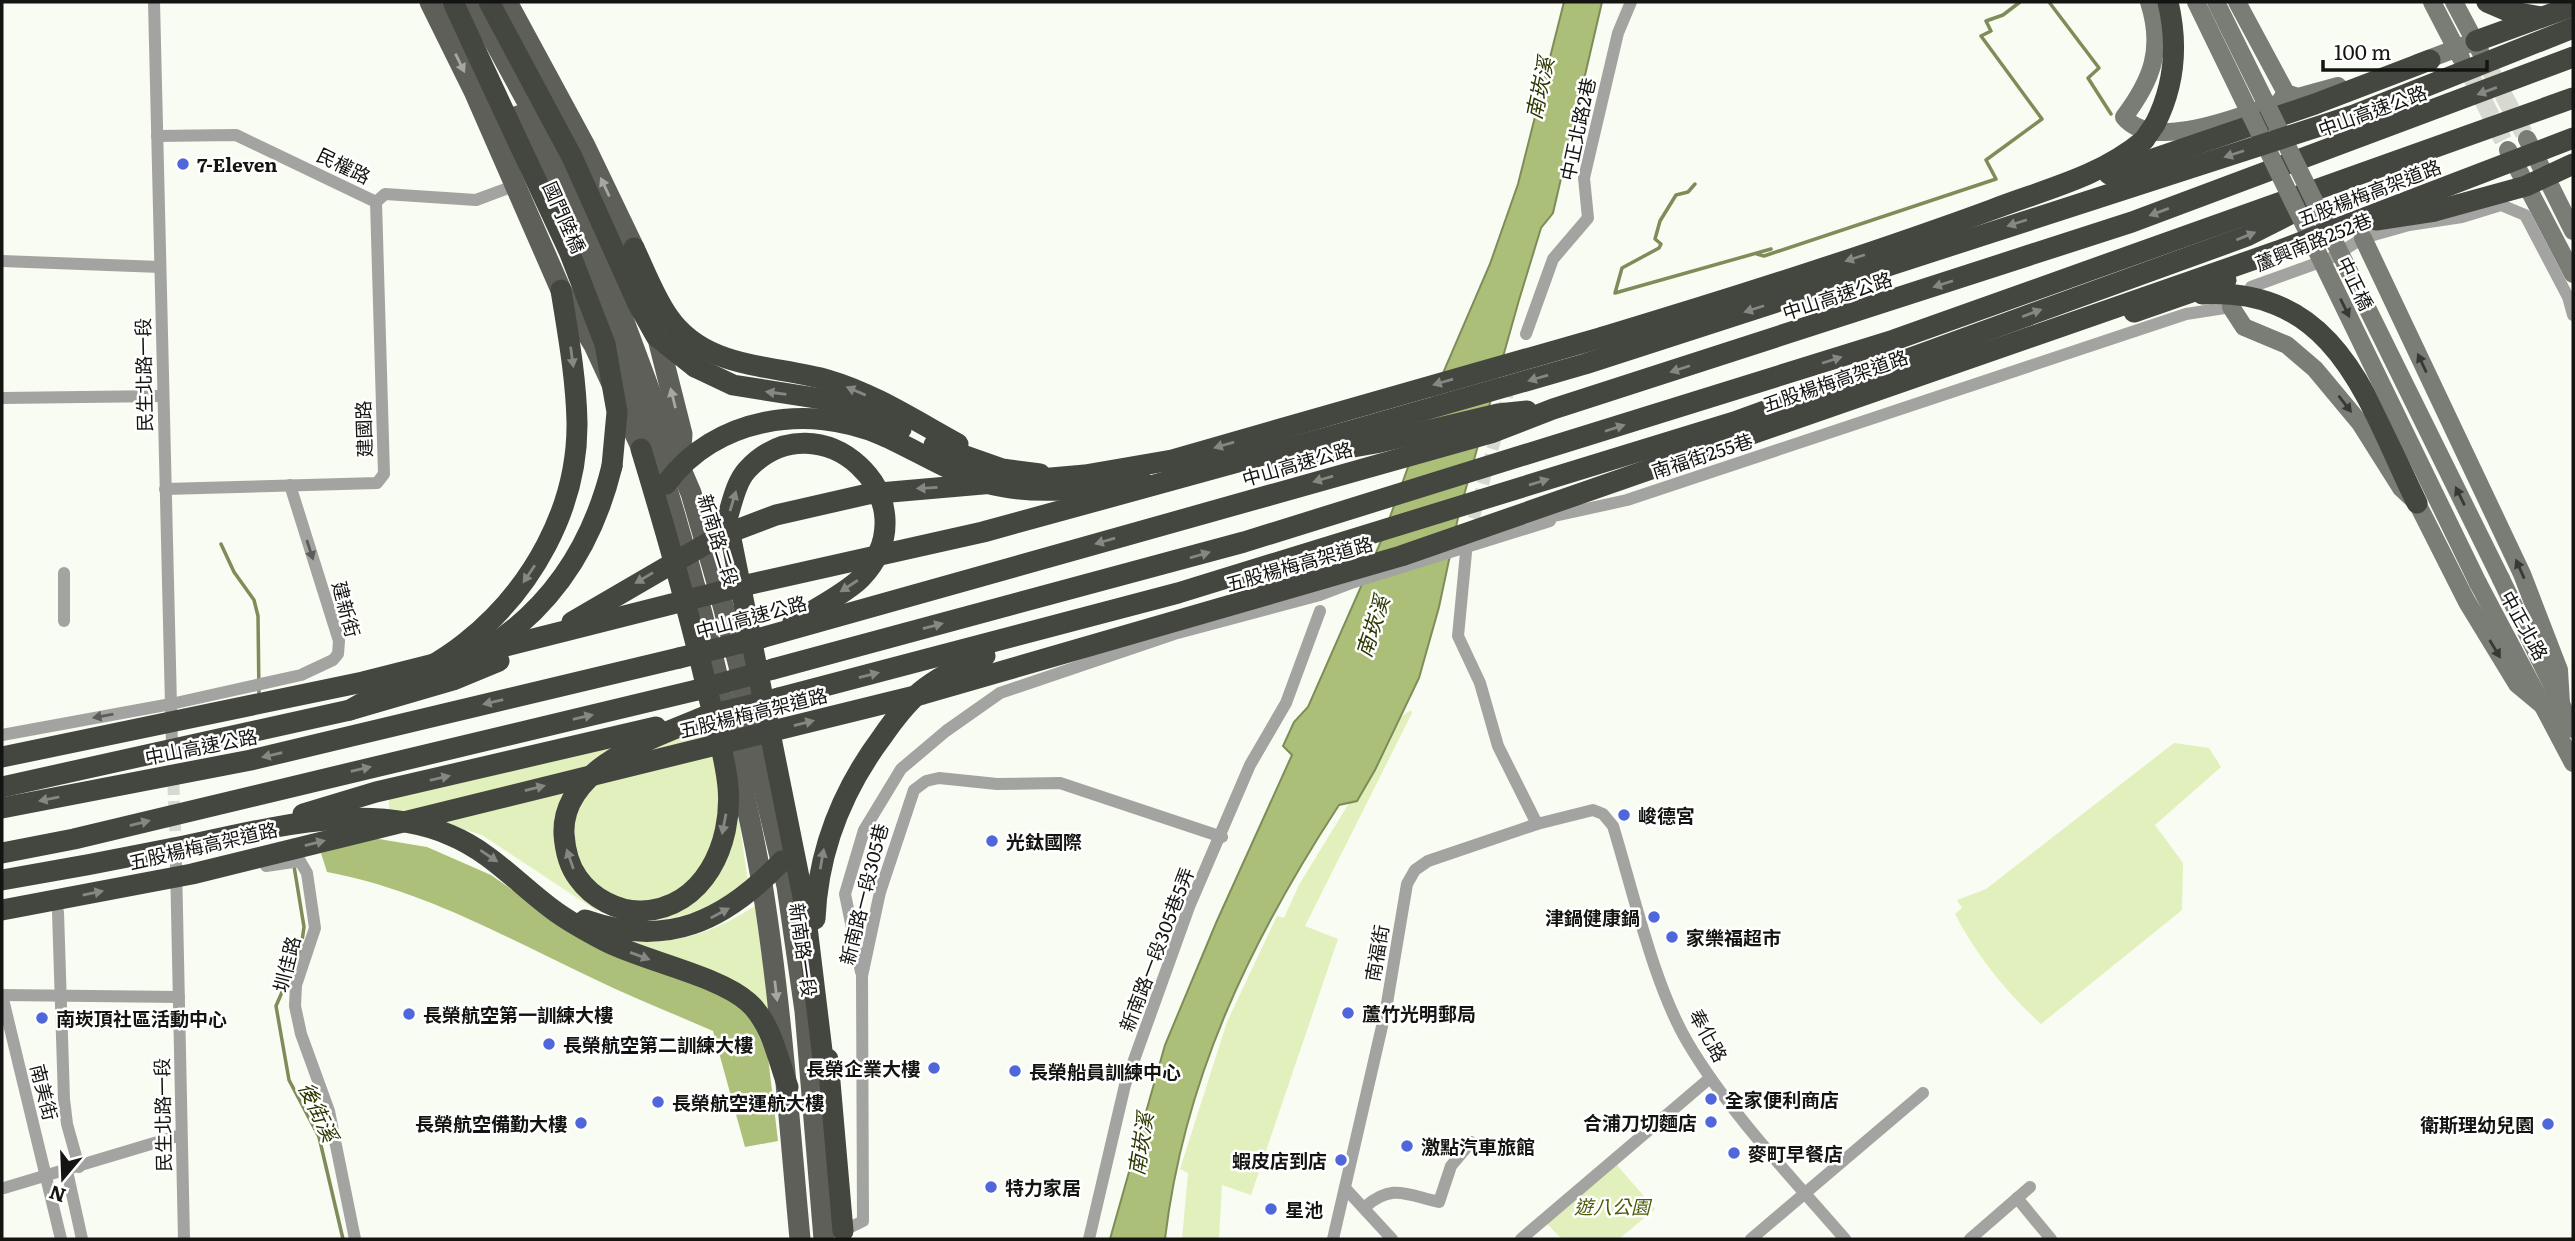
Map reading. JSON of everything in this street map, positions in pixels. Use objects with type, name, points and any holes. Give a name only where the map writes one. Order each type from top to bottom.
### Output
[{"type":"highway","points":[[350,710],[427,680],[513,632],[533,614],[568,572],[586,542],[599,514],[612,466],[617,412],[605,344],[569,251],[453,2]]},
{"type":"highway","points":[[489,2],[572,157],[638,304],[656,335],[695,367],[733,385],[828,400],[873,416],[954,454],[1002,469],[1062,477],[1111,477],[1140,482]]},
{"type":"highway","points":[[2067,185],[2113,164],[2149,132],[2172,79],[2174,39],[2168,2]]},
{"type":"highway","points":[[2487,2],[2508,11],[2543,17]]},
{"type":"highway","points":[[2466,45],[2573,6]]},
{"type":"highway","points":[[2,757],[363,682],[751,584],[984,532],[1351,431],[1585,364],[2354,115],[2573,27]]},
{"type":"highway","name":"中山高速公路","points":[[2,808],[251,760],[761,638],[1389,461],[1494,424],[1553,409],[2132,222],[2573,57]]},
{"type":"highway","points":[[2,787],[350,710],[416,692],[499,661],[537,643],[718,537],[776,515],[868,494],[1062,477],[1172,460],[1603,337],[1904,242],[2067,185],[2195,147],[2430,60]]},
{"type":"highway","points":[[2,853],[74,839],[697,690],[1161,566],[1479,471],[1894,340],[2573,98]]},
{"type":"highway","name":"五股楊梅高架道路","points":[[2,910],[192,874],[922,694],[1401,556],[2278,251],[2573,138]]},
{"type":"highway","points":[[1472,508],[1518,510],[1719,453],[2183,296],[2383,218],[2435,211],[2535,181],[2573,164]]},
{"type":"highway","points":[[257,831],[300,814],[376,792],[706,716],[1059,626],[1425,519],[1472,508],[1734,422],[2247,236],[2377,170]]},
{"type":"highway","points":[[634,248],[666,314],[682,333],[702,348],[734,361],[828,380],[859,392],[1002,469]]},
{"type":"highway","points":[[350,710],[433,664],[480,631],[514,595],[553,534],[573,463],[577,424],[573,364],[561,290]]},
{"type":"highway","points":[[2183,296],[2225,293],[2263,302],[2293,312],[2327,336],[2349,364],[2417,503]]},
{"type":"highway","points":[[666,484],[680,466],[706,445],[744,426],[793,417],[846,423],[879,434],[958,472],[1002,487],[1061,489],[1227,472],[1406,436],[1494,424]]},
{"type":"highway","points":[[652,442],[721,750],[728,788],[727,814],[719,851],[710,871],[699,887],[675,904],[634,911],[592,894],[577,877],[565,842],[567,812],[576,793],[597,770],[614,758],[706,716]]},
{"type":"highway","points":[[761,638],[805,615],[860,579],[879,549],[884,522],[883,500],[860,463],[835,449],[810,443],[765,455],[747,470],[739,483],[727,519],[804,902],[823,1059],[829,1073]]},
{"type":"highway","points":[[836,1237],[829,1073],[815,919],[824,849],[842,800],[864,762],[898,715],[920,692],[969,663],[1059,626]]},
{"type":"highway","points":[[2,880],[311,821],[408,822],[447,834],[476,847],[587,932],[625,951],[722,986],[748,1002],[766,1026],[788,1087]]},
{"type":"highway","points":[[540,898],[584,920],[615,929],[663,931],[695,924],[720,914],[762,883],[782,862]]},
{"type":"main road","points":[[430,2],[474,91],[561,290],[652,442]]},
{"type":"main road","name":"國門陸橋","points":[[460,2],[534,146],[626,363],[652,442]]},
{"type":"main road","name":"國門陸橋","points":[[473,2],[548,140],[599,254],[652,442]]},
{"type":"main road","points":[[507,2],[586,146],[634,248],[682,434],[680,466]]},
{"type":"main road","name":"新南路二段","points":[[652,442],[705,488],[745,665]]},
{"type":"main road","name":"新南路二段","points":[[652,442],[707,624],[716,667]]},
{"type":"main road","name":"新南路二段","points":[[680,466],[745,665]]},
{"type":"main road","name":"新南路一段","points":[[745,665],[744,705],[782,862],[836,1237]]},
{"type":"main road","name":"新南路一段","points":[[745,665],[801,921],[819,1064],[836,1237]]},
{"type":"main road","name":"新南路一段","points":[[716,667],[762,883],[788,1087],[800,1239]]},
{"type":"street","name":"民生北路一段","points":[[154,2],[172,747]]},
{"type":"street","name":"中正北路2巷","points":[[1526,334],[1553,259],[1588,218],[1584,178],[1618,33],[1631,2]]},
{"type":"street","points":[[2149,2],[2156,52],[2145,89],[2124,117],[2130,125],[2162,132],[2186,130],[2279,103],[2286,93]]},
{"type":"street","name":"中正橋","points":[[2196,2],[2478,583]]},
{"type":"street","name":"中正橋","points":[[2216,2],[2501,579]]},
{"type":"street","points":[[2237,2],[2286,93],[2298,97],[2361,76],[2430,60],[2466,45]]},
{"type":"street","points":[[2432,2],[2490,70]]},
{"type":"street","points":[[2454,2],[2471,76]]},
{"type":"street","name":"民權路","points":[[157,136],[236,135],[376,202],[386,194],[476,200],[514,186]]},
{"type":"street","points":[[2527,139],[2535,181],[2573,274]]},
{"type":"street","points":[[2508,150],[2573,231]]},
{"type":"street","name":"建國路","points":[[165,489],[377,483],[384,474],[376,202]]},
{"type":"street","name":"蘆興南路252巷","points":[[2251,287],[2331,258],[2363,238],[2409,225],[2462,217],[2501,205],[2525,215],[2568,297],[2573,315]]},
{"type":"street","points":[[2231,307],[2244,327],[2287,345],[2315,369],[2360,423],[2401,488],[2417,503],[2467,602],[2517,684],[2554,706],[2559,670],[2522,574],[2363,238]]},
{"type":"street","points":[[2,261],[160,267]]},
{"type":"street","name":"南福街255巷","points":[[1537,824],[1498,746],[1480,683],[1458,636],[1467,542],[1550,516],[1627,500],[2186,314],[2231,307]]},
{"type":"street","points":[[8,399],[162,396]]},
{"type":"street","name":"建新街","points":[[2,735],[265,684],[323,667],[333,660],[340,647],[289,485]]},
{"type":"street","points":[[862,976],[845,894],[864,830],[901,769],[946,731],[1000,693],[1174,634],[1320,596],[1354,582],[1627,500]]},
{"type":"street","points":[[64,573],[65,621]]},
{"type":"street","name":"中正北路","points":[[2501,579],[2554,706],[2573,763]]},
{"type":"street","name":"中正北路","points":[[2478,583],[2554,706],[2573,729]]},
{"type":"street","name":"新南路一段305巷5弄","points":[[1089,1239],[1125,1085],[1189,907],[1222,837],[1250,765],[1286,703],[1320,611]]},
{"type":"street","points":[[2,767],[171,731]]},
{"type":"street","name":"新南路一段305巷","points":[[836,1237],[863,1221],[862,976],[880,892],[914,790],[939,778],[997,784],[1060,783],[1222,837]]},
{"type":"street","name":"南福街","points":[[1333,1239],[1386,1009],[1408,884],[1415,870],[1428,862],[1537,824],[1593,810],[1603,814]]},
{"type":"street","name":"奉化路","points":[[1603,814],[1613,826],[1664,990],[1686,1041],[1710,1077],[1845,1239]]},
{"type":"street","name":"圳佳路","points":[[177,883],[294,861],[307,873],[315,928],[296,985],[295,1006],[301,1034],[329,1111],[355,1239]]},
{"type":"street","name":"民生北路一段","points":[[176,864],[184,1239]]},
{"type":"street","points":[[58,912],[66,1124],[82,1239]]},
{"type":"street","points":[[2,995],[179,997]]},
{"type":"street","name":"南美街","points":[[2,995],[61,1239]]},
{"type":"street","points":[[1521,1239],[1710,1077]]},
{"type":"street","points":[[1751,1239],[1923,1093]]},
{"type":"street","points":[[4,1188],[181,1135]]},
{"type":"street","points":[[1365,1207],[1389,1191],[1439,1202],[1451,1166],[1471,1142]]},
{"type":"street","points":[[1970,1239],[2030,1187]]},
{"type":"street","points":[[1345,1188],[1392,1239]]},
{"type":"street","points":[[2017,1198],[2052,1239]]},
{"type":"green space","points":[[1411,710],[1412,713],[1305,926],[1338,939],[1251,1195],[1222,1185],[1219,1239],[1182,1239],[1188,1173],[1180,1169],[1227,1022],[1277,916],[1284,918],[1299,885],[1402,716]]},
{"type":"green space","points":[[712,726],[719,795],[716,830],[706,862],[689,884],[668,897],[645,902],[622,898],[601,888],[584,871],[574,849],[575,817],[584,795],[650,747]]},
{"type":"green space","points":[[625,742],[559,815],[598,906],[597,911],[482,835],[415,814],[389,810],[389,799]]},
{"type":"green space","points":[[2174,743],[2209,748],[2221,767],[2155,825],[2183,863],[2182,910],[2041,1024],[2004,986],[1983,959],[1955,914],[1962,908],[1957,900],[1986,889]]},
{"type":"green space","points":[[738,813],[748,883],[726,898],[692,913],[654,921],[650,919],[675,913]]},
{"type":"green space","points":[[755,906],[772,1024],[636,945],[637,942],[669,940],[698,934]]},
{"type":"green space","name":"遊八公園","points":[[1616,1164],[1655,1209],[1619,1239],[1562,1239],[1546,1223]]},
{"type":"shaded area","points":[[373,838],[427,847],[491,875],[575,934],[717,990],[749,1013],[768,1057],[778,1141],[745,1147],[713,1031],[429,902],[362,880],[327,872],[321,853]]},
{"type":"water","name":"南崁溪","points":[[1564,2],[1602,2],[1553,213],[1541,228],[1519,300],[1459,513],[1439,607],[1419,678],[1375,770],[1357,801],[1339,805],[1277,907],[1226,1012],[1188,1122],[1174,1180],[1165,1239],[1110,1239],[1165,1045],[1216,923],[1292,755],[1283,746],[1294,722],[1308,707],[1382,539],[1437,387],[1490,264],[1518,184]]},
{"type":"waterway","points":[[1757,254],[1764,256],[1996,179],[1986,160],[2042,119],[1981,36],[1991,31],[1986,21],[2003,15],[2020,2]]},
{"type":"waterway","points":[[2049,2],[2099,68],[2088,78],[2111,114]]},
{"type":"waterway","points":[[1695,184],[1688,192],[1676,195],[1660,221],[1655,239],[1661,244],[1659,248],[1622,268],[1615,293],[1771,249]]},
{"type":"waterway","name":"後街溪","points":[[221,544],[234,572],[254,600],[258,616],[259,697]]},
{"type":"waterway","name":"後街溪","points":[[294,866],[304,927],[301,948],[276,1006],[289,1080],[319,1137],[343,1239]]},
{"type":"tunnel","points":[[2490,70],[2527,139]]},
{"type":"tunnel","points":[[2471,76],[2508,150]]},
{"type":"tunnel","points":[[1469,536],[1511,381]]},
{"type":"tunnel","points":[[172,747],[176,853]]},
{"type":"place","name":"7-Eleven","points":[[183,164]]},
{"type":"place","name":"峻德宮","points":[[1624,815]]},
{"type":"place","name":"光鈦國際","points":[[992,841]]},
{"type":"place","name":"津鍋健康鍋","points":[[1654,917]]},
{"type":"place","name":"家樂福超市","points":[[1672,937]]},
{"type":"place","name":"蘆竹光明郵局","points":[[1348,1013]]},
{"type":"place","name":"長榮航空第一訓練大樓","points":[[409,1014]]},
{"type":"place","name":"南崁頂社區活動中心","points":[[42,1018]]},
{"type":"place","name":"長榮航空第二訓練大樓","points":[[549,1044]]},
{"type":"place","name":"長榮企業大樓","points":[[934,1068]]},
{"type":"place","name":"長榮船員訓練中心","points":[[1015,1071]]},
{"type":"place","name":"全家便利商店","points":[[1711,1099]]},
{"type":"place","name":"長榮航空運航大樓","points":[[658,1102]]},
{"type":"place","name":"合浦刀切麵店","points":[[1711,1122]]},
{"type":"place","name":"長榮航空備勤大樓","points":[[581,1123]]},
{"type":"place","name":"衛斯理幼兒園","points":[[2548,1124]]},
{"type":"place","name":"激點汽車旅館","points":[[1407,1146]]},
{"type":"place","name":"麥町早餐店","points":[[1734,1153]]},
{"type":"place","name":"蝦皮店到店","points":[[1341,1160]]},
{"type":"place","name":"特力家居","points":[[991,1187]]},
{"type":"place","name":"星池","points":[[1271,1209]]}]
